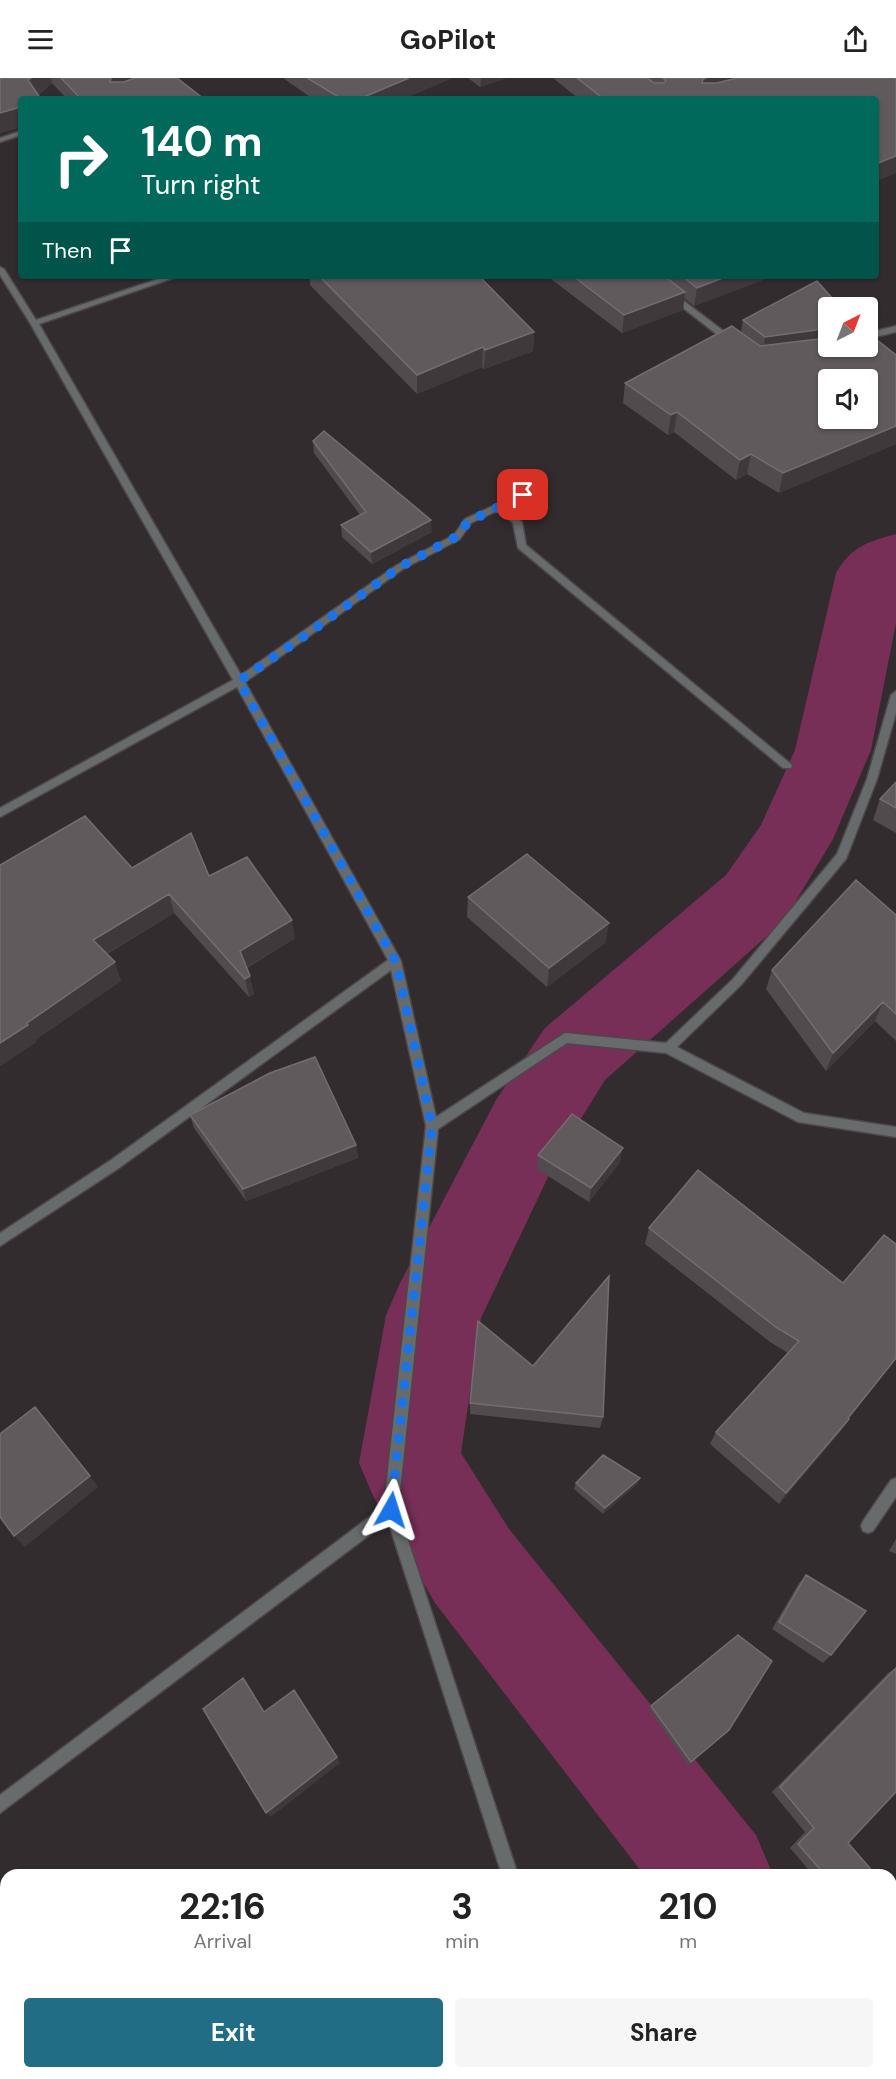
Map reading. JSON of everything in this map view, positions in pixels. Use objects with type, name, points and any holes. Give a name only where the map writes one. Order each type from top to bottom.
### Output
[{"type":"street","points":[[0,140],[18,134]]},
{"type":"street","points":[[0,269],[34,323],[239,681],[396,962],[432,1126],[391,1510],[508,1869]]},
{"type":"street","points":[[34,323],[166,279]]},
{"type":"street","points":[[650,279],[740,348]]},
{"type":"street","points":[[878,333],[896,329]]},
{"type":"street","points":[[0,813],[239,681],[400,567],[456,537],[468,522],[523,495]]},
{"type":"street","points":[[500,506],[517,522],[521,546],[787,765]]},
{"type":"street","points":[[668,1048],[737,982],[842,856],[872,779],[896,695]]},
{"type":"street","points":[[0,1240],[115,1164],[396,962]]},
{"type":"street","points":[[432,1126],[566,1038],[668,1048],[802,1118],[896,1132]]},
{"type":"street","points":[[868,1526],[896,1485]]},
{"type":"street","points":[[0,1805],[391,1510]]},
{"type":"building","points":[[0,78],[31,78],[28,80],[39,96],[18,96],[18,108],[0,113]]},
{"type":"building","points":[[61,78],[111,78],[110,82],[124,82],[135,78],[177,78],[200,96],[78,96]]},
{"type":"building","points":[[307,78],[409,78],[366,96],[337,96]]},
{"type":"building","points":[[577,78],[647,78],[654,83],[664,83],[666,81],[663,78],[706,78],[702,83],[717,83],[737,78],[896,78],[896,156],[879,163],[879,96],[600,96]]},
{"type":"building","points":[[322,279],[482,279],[534,332],[485,350],[483,347],[417,375]]},
{"type":"building","points":[[577,279],[668,279],[685,292],[624,315]]},
{"type":"building","points":[[686,279],[720,279],[697,288]]},
{"type":"building","points":[[817,281],[831,297],[818,297],[818,329],[816,330],[765,337],[743,320]]},
{"type":"building","points":[[732,326],[760,346],[818,339],[818,357],[878,357],[878,341],[896,355],[896,426],[783,473],[751,454],[740,460],[677,412],[671,415],[625,383]]},
{"type":"building","points":[[324,431],[431,520],[371,552],[341,525],[366,512],[313,441]]},
{"type":"building","points":[[896,782],[896,808],[880,799]]},
{"type":"building","points":[[85,816],[132,868],[191,833],[209,876],[247,857],[292,920],[240,951],[250,976],[245,979],[169,894],[93,940],[115,962],[0,1043],[0,865]]},
{"type":"building","points":[[527,854],[609,923],[549,968],[468,897]]},
{"type":"building","points":[[856,880],[896,915],[896,1014],[883,1002],[833,1053],[772,970]]},
{"type":"building","points":[[315,1057],[356,1145],[243,1189],[190,1115],[270,1073]]},
{"type":"building","points":[[572,1114],[623,1148],[591,1188],[538,1155]]},
{"type":"building","points":[[698,1170],[843,1283],[884,1235],[896,1244],[896,1358],[849,1419],[786,1493],[716,1432],[799,1341],[777,1328],[649,1228]]},
{"type":"building","points":[[609,1276],[603,1417],[470,1403],[478,1321],[533,1366]]},
{"type":"building","points":[[35,1407],[90,1476],[14,1536],[0,1517],[0,1434]]},
{"type":"building","points":[[603,1455],[640,1478],[605,1508],[576,1483]]},
{"type":"building","points":[[806,1575],[866,1611],[831,1655],[779,1622]]},
{"type":"building","points":[[738,1635],[772,1661],[729,1730],[691,1762],[651,1706]]},
{"type":"building","points":[[896,1668],[896,1792],[848,1843],[871,1869],[820,1869],[798,1844],[814,1828],[780,1787]]},
{"type":"building","points":[[243,1678],[264,1712],[294,1690],[337,1757],[266,1813],[203,1709]]},
{"type":"waterway","points":[[711,1869],[472,1566],[409,1463],[434,1315],[527,1127],[575,1054],[755,898],[794,839],[833,750],[871,573],[896,557]]},
{"type":"route","points":[[391,1510],[432,1126],[396,962],[239,681],[400,567],[456,537],[468,522],[523,495]]}]
